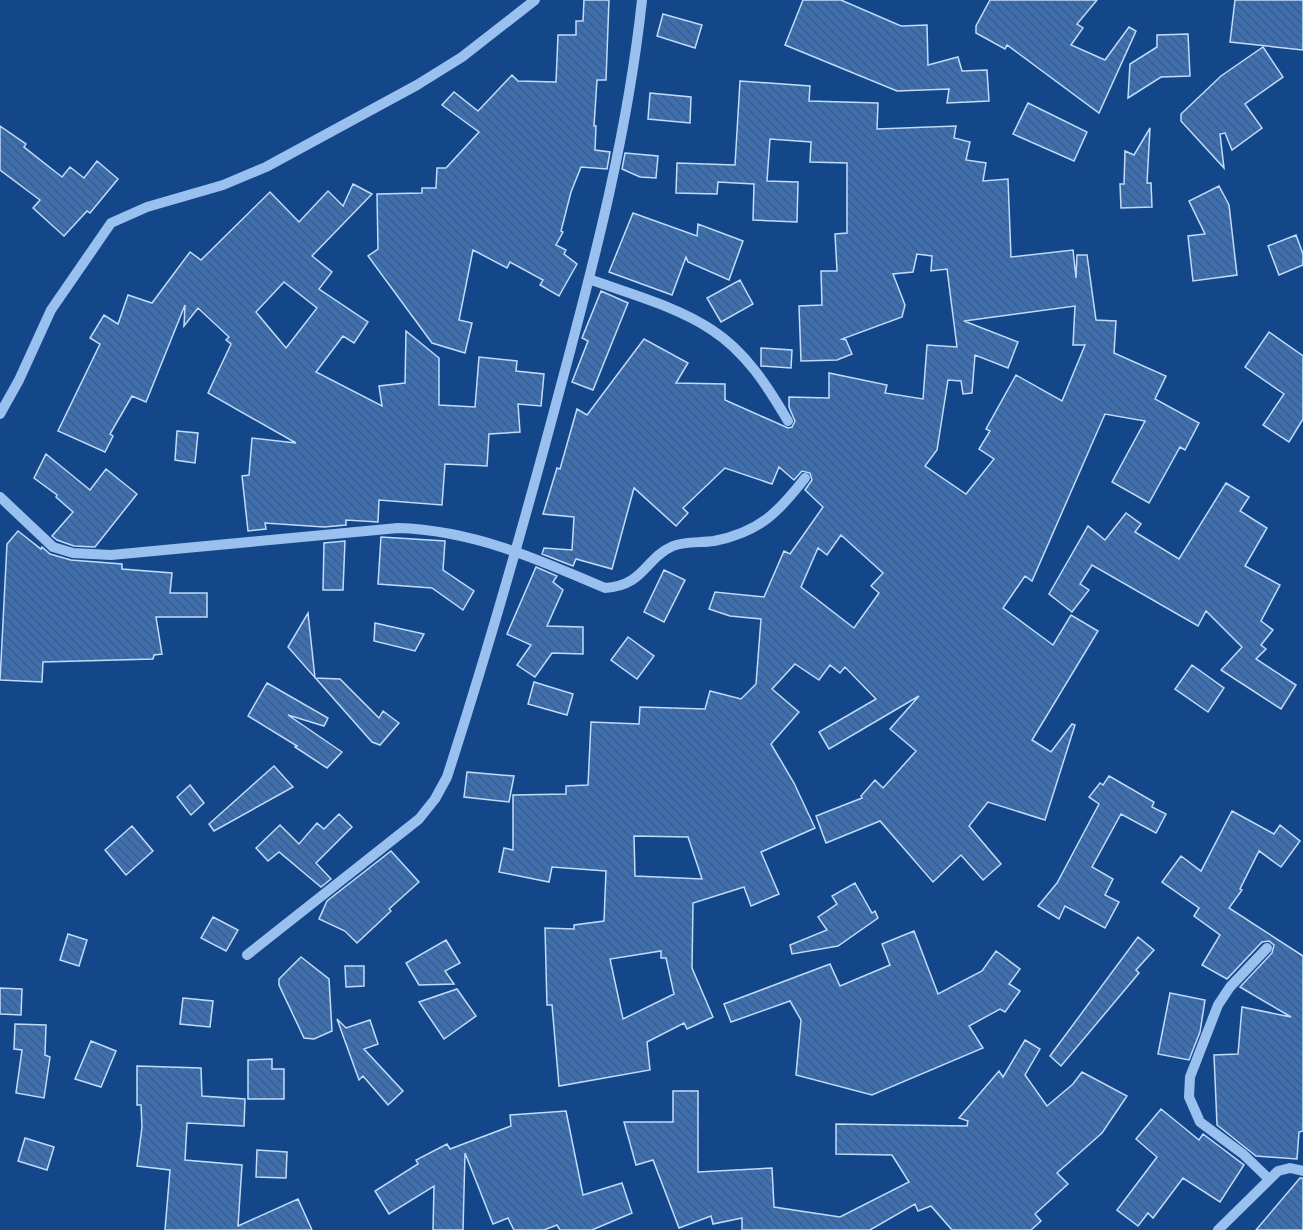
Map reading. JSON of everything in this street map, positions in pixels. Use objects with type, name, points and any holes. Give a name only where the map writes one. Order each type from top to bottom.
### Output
[{"type":"street","points":[[0,414],[19,380],[51,310],[111,223],[147,207],[223,185],[266,167],[417,85],[462,57],[536,0]]},
{"type":"street","points":[[247,955],[394,841],[418,819],[435,799],[447,777],[517,550],[590,279],[638,43],[642,0]]},
{"type":"street","points":[[590,279],[652,302],[713,330],[735,348],[765,382],[788,421]]},
{"type":"street","points":[[0,497],[53,547],[73,553],[111,555],[210,548],[398,528],[428,529],[517,550],[605,588],[617,587],[633,580],[661,554],[675,546],[743,534],[763,524],[784,506],[806,478]]},
{"type":"street","points":[[1267,948],[1230,987],[1218,1005],[1190,1077],[1189,1097],[1200,1122],[1243,1154],[1269,1179]]},
{"type":"street","points":[[1218,1230],[1278,1171],[1290,1168],[1303,1171]]},
{"type":"building","points":[[584,0],[609,0],[606,80],[597,80],[594,126],[596,126],[595,150],[610,152],[607,169],[581,167],[571,192],[561,231],[563,232],[556,245],[566,250],[564,254],[577,264],[559,296],[540,285],[543,280],[510,262],[507,268],[473,250],[459,320],[472,323],[465,353],[432,343],[368,256],[378,249],[377,194],[422,193],[422,188],[436,188],[437,168],[446,168],[479,132],[442,105],[454,92],[478,111],[512,75],[518,81],[556,82],[558,35],[576,35],[576,21],[583,21]]},
{"type":"building","points":[[803,0],[841,0],[901,26],[927,25],[928,65],[958,57],[962,71],[987,70],[989,101],[947,103],[949,89],[897,91],[785,45]]},
{"type":"building","points":[[990,0],[1097,0],[1077,24],[1083,28],[1071,45],[1105,60],[1129,27],[1136,31],[1099,113],[1007,45],[1005,49],[976,33],[976,26]]},
{"type":"building","points":[[1235,0],[1303,0],[1303,50],[1230,42]]},
{"type":"building","points":[[663,14],[702,25],[695,48],[657,36]]},
{"type":"building","points":[[1188,34],[1190,76],[1161,77],[1128,98],[1130,64],[1157,47],[1157,35]]},
{"type":"building","points":[[1263,47],[1283,77],[1245,104],[1262,128],[1232,150],[1225,133],[1220,134],[1224,168],[1181,121],[1181,114],[1221,76]]},
{"type":"building","points":[[740,81],[810,86],[809,101],[878,103],[877,129],[956,126],[954,138],[970,142],[966,160],[986,163],[983,181],[1008,179],[1011,257],[1073,250],[1076,278],[1077,255],[1087,255],[1096,320],[1116,321],[1114,353],[1166,376],[1155,399],[1199,423],[1185,450],[1180,447],[1149,503],[1112,482],[1145,421],[1105,414],[1032,581],[1025,576],[1003,608],[1053,645],[1071,615],[1098,631],[1032,740],[1051,752],[1072,724],[1075,725],[1045,820],[988,802],[969,826],[1001,864],[983,880],[961,855],[933,882],[880,821],[826,843],[816,816],[862,798],[861,796],[875,780],[883,788],[916,751],[890,729],[919,696],[829,749],[819,732],[876,699],[845,667],[840,673],[830,665],[819,680],[795,664],[772,689],[799,712],[771,744],[794,783],[815,828],[761,852],[779,894],[751,906],[744,887],[693,903],[692,968],[713,1017],[687,1029],[684,1023],[647,1042],[650,1070],[559,1086],[552,1005],[547,1005],[545,928],[574,929],[574,925],[604,921],[606,871],[552,867],[549,882],[499,872],[504,848],[513,850],[513,795],[566,794],[566,786],[588,785],[591,722],[639,724],[640,707],[705,709],[710,691],[741,699],[756,684],[761,619],[730,616],[709,609],[715,592],[764,597],[784,551],[790,554],[823,507],[805,490],[812,480],[810,473],[802,471],[794,480],[779,467],[772,484],[725,468],[683,508],[688,513],[676,526],[634,488],[612,569],[576,559],[573,566],[542,554],[544,548],[572,550],[574,517],[543,514],[557,468],[560,469],[577,409],[587,415],[644,339],[688,363],[676,383],[725,384],[725,400],[788,428],[792,427],[795,421],[789,407],[789,397],[829,398],[829,373],[887,385],[885,393],[923,399],[927,345],[957,347],[947,269],[931,271],[932,256],[917,254],[913,272],[893,274],[905,305],[902,317],[842,339],[846,340],[852,354],[837,360],[801,361],[799,306],[822,305],[821,271],[837,271],[835,234],[847,233],[847,163],[810,162],[811,142],[770,139],[767,181],[798,182],[797,222],[753,220],[754,184],[718,182],[717,194],[676,193],[677,163],[735,165]],"holes":[[[1075,306],[1073,345],[1085,345],[1062,401],[1016,375],[986,429],[990,431],[979,449],[994,459],[966,494],[925,466],[937,450],[948,380],[961,381],[963,394],[972,393],[975,355],[1008,368],[1018,342],[964,321]],[[841,535],[883,573],[871,586],[879,593],[854,628],[801,587],[818,548],[827,555]],[[634,836],[688,837],[702,879],[635,876]],[[661,951],[661,958],[666,958],[674,994],[623,1019],[610,959]]]},
{"type":"building","points":[[650,93],[691,97],[690,123],[648,119]]},
{"type":"building","points":[[1028,103],[1087,132],[1074,161],[1013,134]]},
{"type":"building","points":[[0,126],[26,144],[24,147],[62,177],[70,167],[84,178],[97,161],[118,179],[90,213],[87,211],[64,236],[33,208],[40,200],[0,170]]},
{"type":"building","points":[[1150,128],[1147,183],[1151,183],[1152,207],[1121,208],[1120,184],[1124,184],[1125,151],[1134,155]]},
{"type":"building","points":[[625,153],[658,156],[656,178],[640,177],[622,169]]},
{"type":"building","points":[[353,184],[372,194],[312,256],[332,272],[319,289],[368,322],[354,343],[343,336],[316,372],[382,406],[379,386],[405,383],[406,331],[439,358],[439,405],[475,407],[479,357],[517,361],[516,371],[544,374],[541,406],[518,404],[520,432],[489,434],[487,466],[445,464],[442,505],[379,500],[378,522],[346,520],[346,525],[324,527],[265,523],[266,529],[248,531],[242,476],[249,475],[252,438],[296,443],[208,393],[231,344],[226,340],[229,337],[198,308],[184,326],[185,305],[146,402],[132,396],[110,434],[113,436],[105,452],[58,431],[100,344],[90,338],[104,315],[118,324],[128,295],[152,303],[190,252],[201,260],[270,192],[299,222],[328,191],[343,206]],"holes":[[[284,282],[317,308],[286,348],[256,312]]]},
{"type":"building","points":[[1219,186],[1229,205],[1237,275],[1193,281],[1188,236],[1205,234],[1189,201]]},
{"type":"building","points":[[633,213],[697,236],[698,224],[743,241],[729,280],[688,262],[686,257],[672,295],[609,272]]},
{"type":"building","points":[[1296,235],[1303,254],[1303,265],[1279,275],[1268,246]]},
{"type":"building","points":[[740,280],[753,304],[721,322],[707,298]]},
{"type":"building","points":[[601,291],[628,303],[593,390],[572,382],[588,341],[582,338]]},
{"type":"building","points":[[1269,332],[1303,356],[1303,419],[1289,442],[1263,425],[1284,394],[1245,367]]},
{"type":"building","points":[[761,348],[792,350],[791,368],[761,366]]},
{"type":"building","points":[[177,431],[198,433],[195,463],[175,460]]},
{"type":"building","points":[[46,454],[90,490],[106,469],[137,494],[95,547],[74,546],[52,536],[73,512],[56,497],[57,495],[34,478]]},
{"type":"building","points":[[1226,483],[1249,497],[1240,511],[1267,528],[1245,566],[1280,585],[1261,621],[1273,630],[1261,645],[1266,649],[1256,659],[1296,685],[1281,709],[1221,670],[1242,647],[1206,611],[1198,626],[1092,565],[1080,584],[1089,590],[1072,612],[1049,594],[1088,526],[1105,540],[1126,513],[1141,524],[1135,532],[1179,559]]},
{"type":"building","points":[[18,531],[50,554],[71,560],[122,564],[122,569],[172,573],[170,593],[207,593],[207,617],[156,617],[162,654],[154,655],[153,659],[43,662],[42,682],[0,680],[7,544]]},
{"type":"building","points":[[381,537],[445,541],[443,570],[474,591],[463,610],[432,588],[378,584]]},
{"type":"building","points":[[345,541],[343,590],[323,590],[324,543]]},
{"type":"building","points":[[536,567],[557,576],[553,582],[563,590],[547,626],[583,627],[583,654],[552,653],[535,677],[517,665],[531,645],[507,634]]},
{"type":"building","points":[[664,570],[685,580],[664,622],[644,612]]},
{"type":"building","points":[[308,613],[315,677],[288,647]]},
{"type":"building","points":[[375,623],[424,634],[415,651],[374,641]]},
{"type":"building","points":[[628,637],[654,656],[637,679],[611,660]]},
{"type":"building","points":[[1192,665],[1224,688],[1208,712],[1175,689]]},
{"type":"building","points":[[315,678],[340,679],[379,718],[383,711],[399,723],[380,745],[372,742]]},
{"type":"building","points":[[534,682],[573,694],[567,715],[528,704]]},
{"type":"building","points":[[267,683],[328,718],[324,726],[288,715],[342,752],[327,768],[295,747],[297,746],[248,716]]},
{"type":"building","points":[[274,766],[293,787],[214,831],[209,824]]},
{"type":"building","points":[[467,772],[514,776],[509,802],[464,797]]},
{"type":"building","points":[[1109,776],[1154,802],[1152,807],[1166,814],[1156,833],[1121,814],[1092,867],[1113,879],[1105,895],[1119,902],[1105,928],[1065,906],[1059,919],[1038,906],[1057,883],[1099,804],[1089,797],[1100,783],[1103,785]]},
{"type":"building","points":[[190,785],[204,803],[191,815],[177,797]]},
{"type":"building","points":[[1232,811],[1274,834],[1280,825],[1300,841],[1281,867],[1259,851],[1240,889],[1242,890],[1229,908],[1303,956],[1303,1131],[1299,1132],[1297,1159],[1256,1156],[1217,1125],[1214,1055],[1238,1054],[1242,1007],[1291,1017],[1240,987],[1272,953],[1274,945],[1269,941],[1262,942],[1227,979],[1202,965],[1220,935],[1194,916],[1199,908],[1162,882],[1181,856],[1201,871]]},
{"type":"building","points":[[339,814],[352,827],[316,863],[331,879],[321,887],[279,852],[268,861],[256,848],[280,825],[299,844],[317,823],[324,829]]},
{"type":"building","points":[[132,826],[153,851],[126,875],[105,850]]},
{"type":"building","points":[[391,851],[419,882],[389,909],[391,911],[357,943],[345,931],[319,919],[327,901]]},
{"type":"building","points":[[855,883],[872,913],[875,911],[878,918],[838,946],[792,954],[790,945],[827,930],[818,917],[837,904],[832,896]]},
{"type":"building","points":[[213,917],[238,930],[226,951],[201,938]]},
{"type":"building","points":[[914,931],[938,994],[982,971],[996,951],[1020,969],[1009,984],[1020,991],[1005,1012],[1000,1009],[969,1026],[983,1048],[872,1095],[796,1075],[801,1020],[790,1001],[731,1022],[724,1004],[830,964],[840,986],[890,965],[882,944]]},
{"type":"building","points":[[68,934],[87,940],[79,966],[60,960]]},
{"type":"building","points":[[1138,937],[1154,950],[1136,970],[1139,973],[1061,1066],[1050,1056]]},
{"type":"building","points":[[446,940],[460,963],[445,971],[454,984],[419,985],[406,963]]},
{"type":"building","points":[[301,957],[329,979],[332,1031],[314,1039],[304,1038],[279,985],[279,979]]},
{"type":"building","points":[[345,966],[364,966],[364,986],[346,987]]},
{"type":"building","points":[[0,988],[22,989],[21,1015],[0,1014]]},
{"type":"building","points":[[457,989],[476,1016],[444,1039],[419,1002]]},
{"type":"building","points":[[1170,993],[1205,1000],[1200,1032],[1189,1060],[1158,1054]]},
{"type":"building","points":[[183,998],[213,1001],[210,1027],[180,1024]]},
{"type":"building","points":[[337,1019],[346,1028],[370,1020],[378,1044],[364,1049],[403,1091],[388,1105],[363,1076],[359,1080]]},
{"type":"building","points":[[15,1024],[46,1025],[45,1055],[50,1057],[44,1098],[16,1093],[22,1050],[14,1049]]},
{"type":"building","points":[[1025,1040],[1040,1049],[1025,1075],[1047,1106],[1073,1084],[1082,1072],[1127,1096],[1102,1133],[1057,1173],[1068,1184],[1035,1214],[1041,1221],[1031,1230],[952,1230],[931,1206],[918,1211],[915,1204],[870,1230],[742,1230],[742,1218],[713,1224],[711,1216],[679,1228],[653,1160],[636,1165],[624,1122],[673,1122],[673,1091],[698,1091],[698,1172],[772,1168],[774,1207],[840,1217],[909,1182],[892,1155],[836,1154],[836,1124],[967,1126],[968,1121],[959,1118],[999,1071],[1003,1077]]},
{"type":"building","points":[[91,1041],[116,1051],[101,1087],[75,1079]]},
{"type":"building","points":[[272,1059],[272,1069],[284,1069],[284,1099],[248,1099],[248,1060]]},
{"type":"building","points":[[137,1066],[201,1068],[202,1096],[245,1099],[244,1126],[187,1123],[185,1160],[242,1165],[238,1226],[298,1199],[312,1230],[165,1230],[170,1170],[137,1166],[142,1127],[141,1105],[137,1105]]},
{"type":"building","points":[[1161,1109],[1199,1140],[1203,1134],[1244,1165],[1220,1202],[1183,1178],[1153,1218],[1148,1213],[1138,1226],[1117,1210],[1157,1157],[1136,1139]]},
{"type":"building","points":[[566,1111],[583,1195],[622,1183],[632,1213],[592,1230],[560,1230],[557,1225],[544,1230],[514,1230],[508,1218],[493,1224],[465,1153],[463,1230],[433,1230],[434,1186],[389,1214],[375,1191],[418,1164],[416,1160],[447,1144],[450,1149],[511,1126],[510,1115]]},
{"type":"building","points":[[25,1138],[54,1147],[47,1170],[18,1161]]},
{"type":"building","points":[[257,1150],[287,1152],[286,1178],[256,1177]]},
{"type":"building","points":[[1300,1178],[1303,1178],[1303,1230],[1256,1230]]}]
